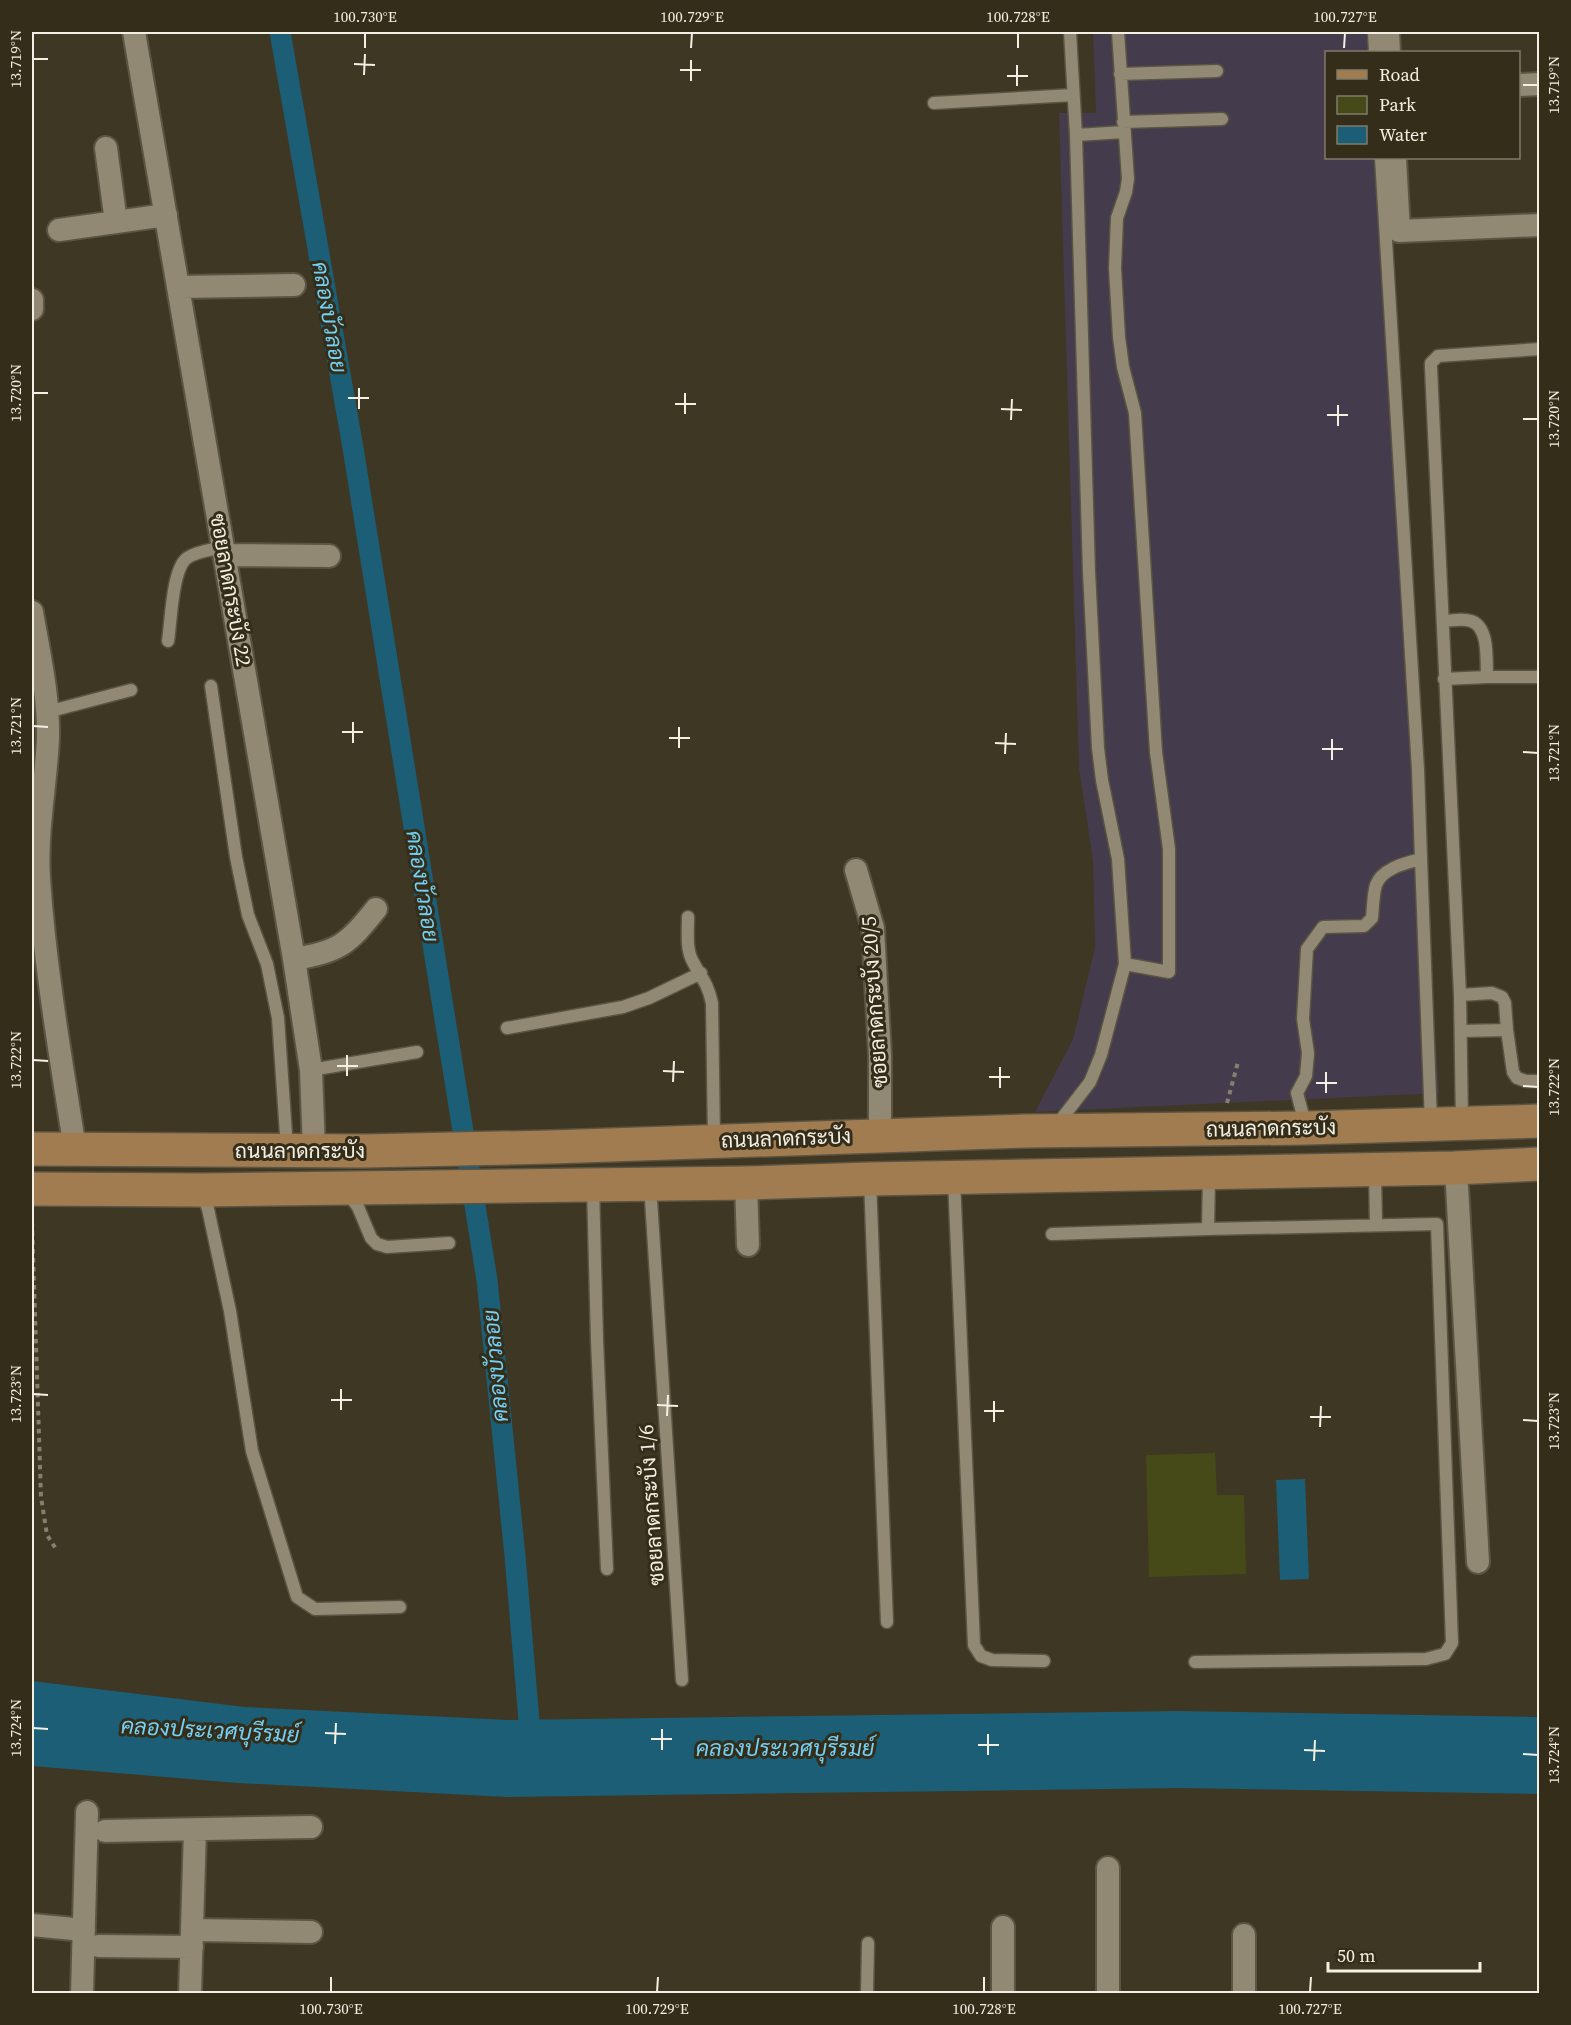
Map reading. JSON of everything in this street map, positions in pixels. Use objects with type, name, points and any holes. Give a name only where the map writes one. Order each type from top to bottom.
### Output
[{"type":"main road","name":"ถนนลาดกระบัง","points":[[32,1149],[364,1151],[1064,1130],[1306,1128],[1539,1120]]},
{"type":"main road","points":[[1064,1130],[1069,1175]]},
{"type":"main road","name":"ถนนลาดกระบัง","points":[[32,1189],[201,1190],[746,1183],[1375,1170],[1539,1164]]},
{"type":"street","name":"ซอยลาดกระบัง 22","points":[[134,32],[294,959],[311,1070],[301,1151]]},
{"type":"street","points":[[1388,32],[1389,51]]},
{"type":"street","points":[[1520,85],[1539,84]]},
{"type":"street","points":[[106,148],[116,222]]},
{"type":"street","points":[[1395,159],[1399,231],[1539,225]]},
{"type":"street","points":[[59,230],[166,214]]},
{"type":"street","points":[[178,286],[294,285]]},
{"type":"street","points":[[32,300],[32,309]]},
{"type":"street","points":[[224,551],[329,556]]},
{"type":"street","points":[[32,612],[47,712],[48,738],[41,811],[39,876],[49,978],[75,1149]]},
{"type":"street","name":"ซอยลาดกระบัง 20/5","points":[[856,870],[873,928],[880,1056],[880,1136]]},
{"type":"street","points":[[294,959],[338,948],[356,935],[376,909]]},
{"type":"street","points":[[1454,1168],[1457,1186],[1478,1562]]},
{"type":"street","points":[[746,1183],[748,1245]]},
{"type":"street","points":[[82,1994],[91,1938],[87,1812]]},
{"type":"street","points":[[105,1831],[311,1827]]},
{"type":"street","points":[[190,1994],[195,1830]]},
{"type":"street","points":[[1108,1868],[1108,1994]]},
{"type":"street","points":[[32,1925],[91,1938],[192,1939],[311,1932]]},
{"type":"street","points":[[1003,1927],[1003,1994]]},
{"type":"street","points":[[1244,1935],[1244,1994]]},
{"type":"lane","points":[[1064,1130],[1063,1118],[1089,1082],[1101,1055],[1125,964],[1118,859],[1098,748],[1089,561],[1076,135],[1070,32]]},
{"type":"lane","points":[[1118,32],[1128,179],[1117,218],[1115,236],[1119,337],[1123,367],[1136,413],[1156,752],[1169,849],[1169,972],[1125,964]]},
{"type":"lane","points":[[1374,32],[1375,51]]},
{"type":"lane","points":[[1120,74],[1217,71]]},
{"type":"lane","points":[[934,103],[1073,95]]},
{"type":"lane","points":[[1076,135],[1124,127],[1222,119]]},
{"type":"lane","points":[[1381,159],[1418,770],[1421,859],[1447,1124]]},
{"type":"lane","points":[[1447,1124],[1461,1031],[1431,363],[1438,356],[1539,349]]},
{"type":"lane","points":[[168,641],[177,571],[184,560],[196,553],[224,551]]},
{"type":"lane","points":[[1443,621],[1472,621],[1479,626],[1483,635],[1487,677]]},
{"type":"lane","points":[[1444,679],[1539,677]]},
{"type":"lane","points":[[211,687],[236,856],[248,915],[267,964],[301,1151]]},
{"type":"lane","points":[[47,712],[131,690]]},
{"type":"lane","points":[[1306,1128],[1297,1094],[1306,1076],[1308,1053],[1303,1019],[1307,949],[1323,927],[1364,926],[1372,918],[1376,885],[1383,874],[1421,859]]},
{"type":"lane","points":[[688,917],[691,959],[708,986],[712,1003],[714,1140]]},
{"type":"lane","points":[[507,1028],[623,1006],[649,998],[701,973]]},
{"type":"lane","points":[[1460,995],[1492,993],[1502,997],[1505,1003],[1514,1072],[1517,1078],[1539,1081]]},
{"type":"lane","points":[[1461,1031],[1507,1030]]},
{"type":"lane","points":[[311,1070],[417,1052]]},
{"type":"lane","points":[[1375,1170],[1376,1226]]},
{"type":"lane","points":[[1208,1228],[1209,1173]]},
{"type":"lane","points":[[954,1177],[974,1645],[981,1656],[992,1660],[1044,1661]]},
{"type":"lane","points":[[870,1179],[887,1622]]},
{"type":"lane","points":[[593,1184],[607,1569]]},
{"type":"lane","name":"ซอยลาดกระบัง 1/6","points":[[650,1184],[682,1680]]},
{"type":"lane","points":[[344,1187],[358,1207],[371,1238],[377,1244],[387,1247],[449,1243]]},
{"type":"lane","points":[[201,1190],[208,1209],[230,1311],[252,1451],[297,1597],[315,1609],[400,1607]]},
{"type":"lane","points":[[1052,1234],[1208,1228],[1437,1224],[1452,1643],[1445,1654],[1425,1659],[1195,1662]]},
{"type":"lane","points":[[867,1994],[868,1943]]},
{"type":"path","points":[[1225,1110],[1238,1062]]},
{"type":"path","points":[[32,1221],[41,1497],[47,1535],[56,1549]]},
{"type":"shaded area","points":[[1093,32],[1373,32],[1374,51],[1325,51],[1325,159],[1381,159],[1439,1093],[1035,1112],[1073,1039],[1095,948],[1093,861],[1079,768],[1059,113],[1096,113]]},
{"type":"green space","points":[[1215,1453],[1217,1495],[1244,1495],[1246,1574],[1149,1577],[1146,1455]]},
{"type":"water","points":[[1305,1479],[1309,1579],[1280,1580],[1276,1480]]},
{"type":"water","name":"คลองประเวศบุรีรมย์","points":[[32,1681],[245,1707],[509,1720],[1178,1711],[1539,1717],[1539,1794],[1178,1788],[507,1797],[238,1783],[32,1766]]},
{"type":"waterway","name":"คลองบัวลอย","points":[[280,32],[353,448],[487,1280],[515,1556],[531,1744]]}]
